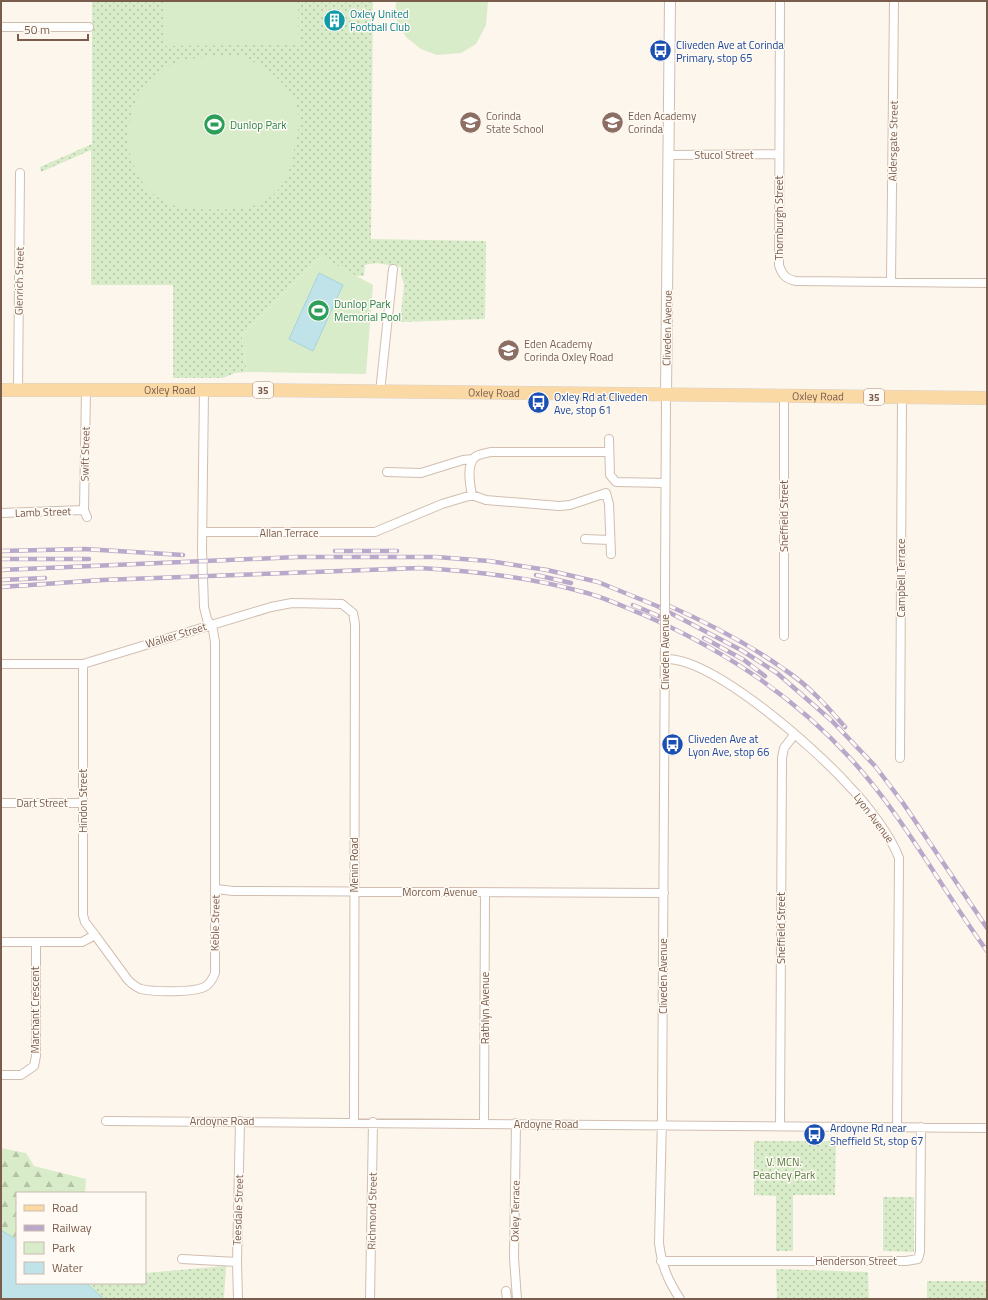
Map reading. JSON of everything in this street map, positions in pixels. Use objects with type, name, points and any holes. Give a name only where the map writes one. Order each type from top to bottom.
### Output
[{"type":"main road","name":"Oxley Road","points":[[1,390],[204,390],[987,398]]},
{"type":"street","name":"Cliveden Avenue","points":[[670,1],[665,483],[662,1124],[659,1243],[661,1261],[667,1279],[680,1299]]},
{"type":"street","name":"Thornburgh Street","points":[[780,1],[779,266],[782,274],[788,279],[796,281],[987,283]]},
{"type":"street","name":"Aldersgate Street","points":[[891,281],[894,1]]},
{"type":"street","points":[[1,27],[89,27]]},
{"type":"street","name":"Stucol Street","points":[[669,155],[779,154]]},
{"type":"street","name":"Glenrich Street","points":[[18,390],[20,172]]},
{"type":"street","points":[[380,392],[393,269]]},
{"type":"street","name":"Swift Street","points":[[86,390],[86,513]]},
{"type":"street","points":[[204,390],[204,607],[210,625]]},
{"type":"street","name":"Sheffield Street","points":[[784,396],[784,636]]},
{"type":"street","name":"Campbell Terrace","points":[[900,758],[902,397]]},
{"type":"street","points":[[609,439],[610,475],[616,482],[665,483]]},
{"type":"street","points":[[387,472],[420,473],[463,460],[473,459],[477,456],[502,452],[609,452]]},
{"type":"street","points":[[473,459],[470,467],[470,488],[472,495],[486,500],[559,506],[570,505],[606,493],[616,482]]},
{"type":"street","points":[[606,493],[610,504],[611,554]]},
{"type":"street","name":"Allan Terrace","points":[[203,532],[375,532],[442,504],[472,495]]},
{"type":"street","name":"Lamb Street","points":[[1,513],[86,513]]},
{"type":"street","points":[[585,539],[610,540]]},
{"type":"street","name":"Walker Street","points":[[1,664],[83,664],[271,607],[292,604],[342,604],[350,609]]},
{"type":"street","name":"Menin Road","points":[[350,609],[353,613],[354,624],[354,1122]]},
{"type":"street","name":"Keble Street","points":[[94,935],[134,986],[156,990],[196,989],[206,987],[211,982],[215,973],[215,642],[210,625]]},
{"type":"street","name":"Lyon Avenue","points":[[665,659],[687,662],[735,688],[794,735],[831,766],[851,787],[894,844],[899,858],[897,1127]]},
{"type":"street","name":"Hindon Street","points":[[83,664],[83,916],[85,922],[94,935]]},
{"type":"street","name":"Sheffield Street","points":[[780,1125],[782,758],[784,748],[794,735]]},
{"type":"street","name":"Dart Street","points":[[1,803],[83,803]]},
{"type":"street","name":"Morcom Avenue","points":[[216,889],[233,891],[664,893]]},
{"type":"street","name":"Rathlyn Avenue","points":[[484,1123],[485,892]]},
{"type":"street","points":[[1,942],[82,942],[94,935]]},
{"type":"street","name":"Marchant Crescent","points":[[1,1075],[21,1075],[34,1066],[36,1056],[36,942]]},
{"type":"street","name":"Ardoyne Road","points":[[106,1120],[987,1128]]},
{"type":"street","name":"Teesdale Street","points":[[238,1299],[237,1262],[240,1122]]},
{"type":"street","name":"Richmond Street","points":[[370,1299],[373,1122]]},
{"type":"street","name":"Oxley Terrace","points":[[516,1124],[514,1258],[517,1299]]},
{"type":"street","name":"Henderson Street","points":[[661,1261],[906,1261],[918,1259],[920,1252],[921,1127]]},
{"type":"street","points":[[182,1259],[237,1262]]},
{"type":"green space","name":"Dunlop Park","points":[[92,1],[373,1],[371,239],[486,241],[485,319],[400,322],[404,285],[401,275],[401,267],[376,263],[365,265],[364,276],[356,276],[321,257],[242,336],[247,372],[235,373],[223,378],[173,378],[173,285],[91,285],[91,150],[41,172],[40,167],[92,144]]},
{"type":"green space","points":[[164,1],[298,1],[299,44],[165,46]]},
{"type":"green space","points":[[396,1],[488,1],[486,25],[476,44],[461,53],[437,55],[421,49],[406,37],[395,17]]},
{"type":"green space","name":"Dunlop Park","points":[[205,57],[245,57],[263,67],[280,81],[293,97],[297,107],[299,122],[293,156],[281,187],[270,197],[256,205],[245,208],[192,209],[178,207],[157,197],[141,180],[131,157],[128,139],[129,125],[132,110],[138,97],[146,85],[156,75],[168,67],[182,61]]},
{"type":"green space","name":"Dunlop Park Memorial Pool","points":[[321,257],[373,285],[366,374],[247,372],[242,336]]},
{"type":"green space","name":"V. MCN. Peachey Park","points":[[754,1141],[836,1141],[835,1195],[793,1195],[793,1251],[776,1251],[776,1196],[754,1195]]},
{"type":"green space","points":[[1,1148],[26,1153],[34,1166],[86,1179],[85,1192],[16,1192],[16,1239],[1,1230]]},
{"type":"green space","points":[[883,1197],[914,1197],[914,1252],[883,1251]]},
{"type":"green space","points":[[226,1266],[224,1299],[104,1299],[87,1284],[146,1284],[146,1273]]},
{"type":"green space","points":[[776,1269],[868,1272],[869,1299],[777,1299]]},
{"type":"green space","points":[[927,1281],[987,1281],[987,1299],[927,1299]]},
{"type":"water","points":[[319,273],[343,285],[313,351],[289,339]]},
{"type":"water","points":[[1,1230],[16,1239],[16,1284],[87,1284],[104,1299],[1,1299]]},
{"type":"railway","points":[[1,551],[84,549],[183,555]]},
{"type":"railway","points":[[335,551],[397,551]]},
{"type":"railway","points":[[1,570],[297,557],[436,557],[489,561],[547,570],[598,582],[657,606],[741,650],[777,673],[832,721],[875,766],[903,803],[987,928]]},
{"type":"railway","points":[[1,559],[89,559]]},
{"type":"railway","points":[[1,587],[102,580],[419,568],[481,573],[542,582],[606,599],[673,628],[729,659],[781,695],[829,736],[870,781],[888,805],[987,951]]},
{"type":"railway","points":[[536,575],[571,583]]},
{"type":"railway","points":[[1,580],[45,578]]},
{"type":"railway","points":[[633,605],[666,619]]},
{"type":"railway","points":[[667,605],[728,634],[771,660],[809,689],[845,727]]},
{"type":"railway","points":[[704,638],[744,660],[765,676]]},
{"type":"place","name":"Oxley United Football Club","points":[[335,20]]},
{"type":"place","name":"Cliveden Ave at Corinda Primary, stop 65","points":[[661,51]]},
{"type":"place","name":"Corinda State School","points":[[471,122]]},
{"type":"place","name":"Eden Academy Corinda","points":[[612,122]]},
{"type":"place","name":"Dunlop Park","points":[[214,125]]},
{"type":"place","name":"Dunlop Park Memorial Pool","points":[[319,310]]},
{"type":"place","name":"Eden Academy Corinda Oxley Road","points":[[508,350]]},
{"type":"place","name":"Oxley Rd at Cliveden Ave, stop 61","points":[[538,403]]},
{"type":"place","name":"Cliveden Ave at Lyon Ave, stop 66","points":[[672,745]]},
{"type":"place","name":"Ardoyne Rd near Sheffield St, stop 67","points":[[814,1134]]}]
